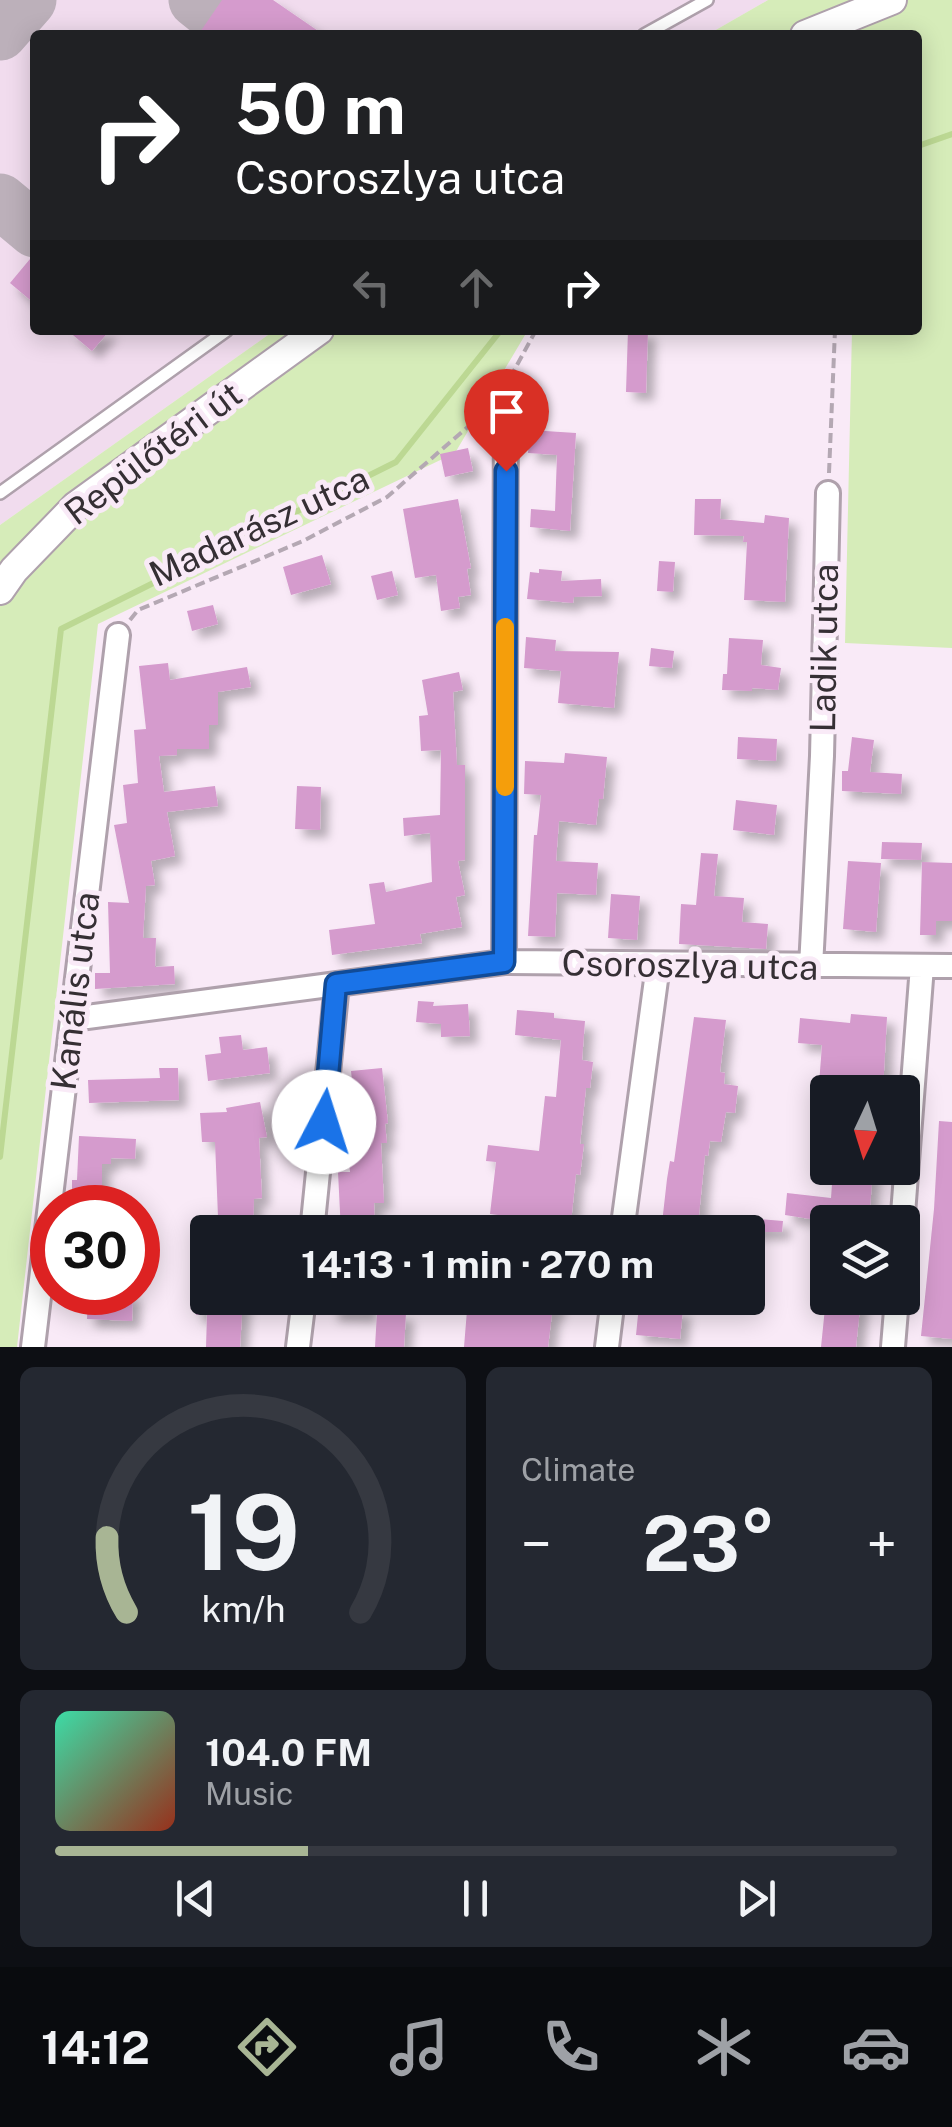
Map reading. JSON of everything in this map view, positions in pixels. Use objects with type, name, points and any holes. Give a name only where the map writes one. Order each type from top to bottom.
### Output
[{"type":"street","points":[[817,30],[892,0]]},
{"type":"street","name":"Repülőtéri út","points":[[0,590],[14,570],[76,506],[312,335]]},
{"type":"street","points":[[504,962],[506,396]]},
{"type":"street","name":"Ladik utca","points":[[811,967],[822,756],[828,493]]},
{"type":"street","name":"Kanális utca","points":[[33,1347],[118,635]]},
{"type":"street","name":"Csoroszlya utca","points":[[72,1019],[504,962],[952,966]]},
{"type":"street","points":[[624,1215],[658,965]]},
{"type":"street","points":[[904,1205],[922,966]]},
{"type":"street","points":[[314,1215],[336,984]]},
{"type":"street","points":[[298,1347],[302,1315]]},
{"type":"street","points":[[607,1347],[612,1315]]},
{"type":"street","points":[[894,1347],[896,1315]]},
{"type":"lane","points":[[653,30],[706,0]]},
{"type":"lane","points":[[0,493],[219,335]]},
{"type":"path","name":"Madarász utca","points":[[118,635],[138,610],[302,541],[387,497],[506,396],[520,357],[533,335]]},
{"type":"path","points":[[828,493],[834,335]]},
{"type":"shaded area","points":[[0,0],[768,0],[716,30],[30,30],[30,335],[268,335],[0,525]]},
{"type":"green space","points":[[768,0],[952,0],[952,648],[845,643],[852,335],[922,335],[922,30],[716,30]]},
{"type":"green space","points":[[268,335],[525,335],[455,453],[98,624],[35,1185],[30,1185],[30,1231],[17,1347],[0,1347],[0,525]]},
{"type":"building","points":[[222,0],[273,0],[317,30],[201,30]]},
{"type":"building","points":[[30,259],[30,300],[10,283]]},
{"type":"building","points":[[73,335],[106,335],[92,351]]},
{"type":"building","points":[[628,335],[648,335],[646,393],[626,392]]},
{"type":"building","points":[[530,430],[576,433],[570,531],[530,527],[531,509],[555,511],[557,455],[528,453]]},
{"type":"building","points":[[468,448],[473,471],[445,477],[440,454]]},
{"type":"building","points":[[458,499],[471,568],[467,569],[471,595],[458,597],[460,608],[441,611],[436,575],[415,578],[403,509]]},
{"type":"building","points":[[695,499],[721,499],[720,519],[764,523],[765,515],[789,518],[785,602],[744,600],[747,542],[743,542],[744,536],[694,535]]},
{"type":"building","points":[[322,555],[331,584],[291,595],[283,567]]},
{"type":"building","points":[[659,561],[675,562],[673,592],[657,591]]},
{"type":"building","points":[[539,569],[562,571],[561,581],[601,579],[602,596],[574,597],[573,603],[527,599],[530,572],[539,573]]},
{"type":"building","points":[[392,571],[398,595],[377,600],[371,576]]},
{"type":"building","points":[[213,605],[218,624],[192,631],[187,611]]},
{"type":"building","points":[[526,637],[556,640],[555,651],[619,652],[614,708],[558,703],[561,671],[524,668]]},
{"type":"building","points":[[729,638],[763,640],[761,665],[781,668],[778,690],[722,690]]},
{"type":"building","points":[[651,648],[674,651],[672,668],[649,666]]},
{"type":"building","points":[[168,663],[170,680],[247,667],[251,687],[218,692],[218,725],[209,725],[209,749],[177,749],[177,755],[159,756],[164,792],[215,786],[218,806],[167,812],[175,856],[151,861],[155,885],[146,886],[143,938],[156,938],[155,967],[174,966],[175,984],[95,989],[95,973],[110,973],[108,902],[129,903],[114,825],[127,823],[123,785],[138,783],[134,730],[146,729],[139,666]]},
{"type":"building","points":[[459,672],[463,690],[453,692],[457,765],[465,765],[465,860],[458,861],[465,895],[456,897],[462,927],[420,934],[422,943],[332,955],[329,930],[375,924],[369,884],[384,882],[386,892],[432,882],[430,833],[404,836],[403,818],[440,815],[441,750],[421,751],[419,716],[428,715],[422,680]]},
{"type":"building","points":[[738,737],[777,739],[776,761],[737,759]]},
{"type":"building","points":[[852,737],[874,740],[870,772],[902,774],[901,794],[842,791],[842,771],[848,771]]},
{"type":"building","points":[[565,753],[607,757],[596,825],[559,821],[556,861],[598,863],[596,895],[557,893],[555,937],[528,936],[534,835],[541,795],[524,794],[525,761],[564,763]]},
{"type":"building","points":[[297,786],[321,787],[320,830],[295,829]]},
{"type":"building","points":[[736,800],[777,805],[774,835],[733,830]]},
{"type":"building","points":[[882,842],[922,843],[921,860],[881,859]]},
{"type":"building","points":[[701,853],[718,854],[714,896],[744,898],[742,922],[768,924],[766,949],[679,944],[681,904],[696,905]]},
{"type":"building","points":[[848,861],[881,863],[876,932],[843,929]]},
{"type":"building","points":[[922,862],[952,863],[952,921],[936,921],[936,935],[920,935]]},
{"type":"building","points":[[611,894],[640,896],[637,940],[608,938]]},
{"type":"building","points":[[418,1001],[434,1002],[433,1006],[468,1004],[470,1036],[441,1037],[441,1024],[416,1022]]},
{"type":"building","points":[[517,1010],[585,1021],[582,1060],[593,1062],[590,1088],[586,1088],[580,1144],[584,1144],[572,1215],[490,1214],[496,1162],[486,1161],[488,1145],[539,1151],[545,1096],[556,1097],[561,1040],[515,1035]]},
{"type":"building","points":[[851,1014],[887,1017],[884,1075],[820,1075],[822,1045],[798,1043],[800,1018],[850,1023]]},
{"type":"building","points":[[694,1017],[726,1020],[720,1072],[725,1073],[724,1084],[738,1086],[735,1113],[726,1112],[721,1142],[710,1141],[708,1156],[705,1155],[699,1215],[663,1215],[670,1161],[674,1162]]},
{"type":"building","points":[[241,1035],[243,1050],[267,1047],[270,1073],[208,1081],[205,1055],[221,1053],[219,1037]]},
{"type":"building","points":[[159,1068],[178,1068],[179,1100],[89,1103],[88,1080],[160,1078]]},
{"type":"building","points":[[382,1068],[388,1123],[387,1143],[381,1143],[384,1203],[374,1203],[374,1215],[340,1215],[338,1172],[350,1172],[345,1128],[357,1127],[351,1071]]},
{"type":"building","points":[[260,1102],[267,1137],[259,1138],[262,1198],[254,1199],[254,1215],[218,1215],[215,1142],[202,1142],[200,1113],[227,1112],[226,1108]]},
{"type":"building","points":[[939,1121],[952,1122],[952,1339],[921,1336]]},
{"type":"building","points":[[79,1136],[136,1139],[135,1159],[111,1158],[111,1164],[102,1164],[102,1185],[72,1185],[72,1180],[77,1180]]},
{"type":"building","points":[[832,1185],[872,1185],[870,1205],[810,1205],[810,1219],[785,1215],[787,1193],[831,1198]]},
{"type":"building","points":[[765,1219],[783,1221],[782,1232],[765,1232]]},
{"type":"building","points":[[87,1315],[132,1315],[132,1321],[87,1319]]},
{"type":"building","points":[[207,1315],[242,1315],[240,1347],[206,1347]]},
{"type":"building","points":[[377,1315],[406,1315],[404,1347],[375,1347]]},
{"type":"building","points":[[467,1315],[552,1315],[548,1347],[464,1347]]},
{"type":"building","points":[[638,1315],[682,1315],[680,1339],[636,1335]]},
{"type":"building","points":[[824,1315],[859,1315],[856,1347],[821,1347]]},
{"type":"waterway","points":[[922,145],[952,134]]},
{"type":"waterway","points":[[0,1157],[61,629],[396,462],[497,335]]},
{"type":"taxiway","points":[[0,33],[29,0]]},
{"type":"taxiway","points":[[196,0],[206,8]]},
{"type":"taxiway","points":[[0,201],[30,226]]},
{"type":"slow traffic","points":[[505,627],[505,787]]},
{"type":"route","points":[[324,1122],[336,984],[504,962],[506,471]]}]
